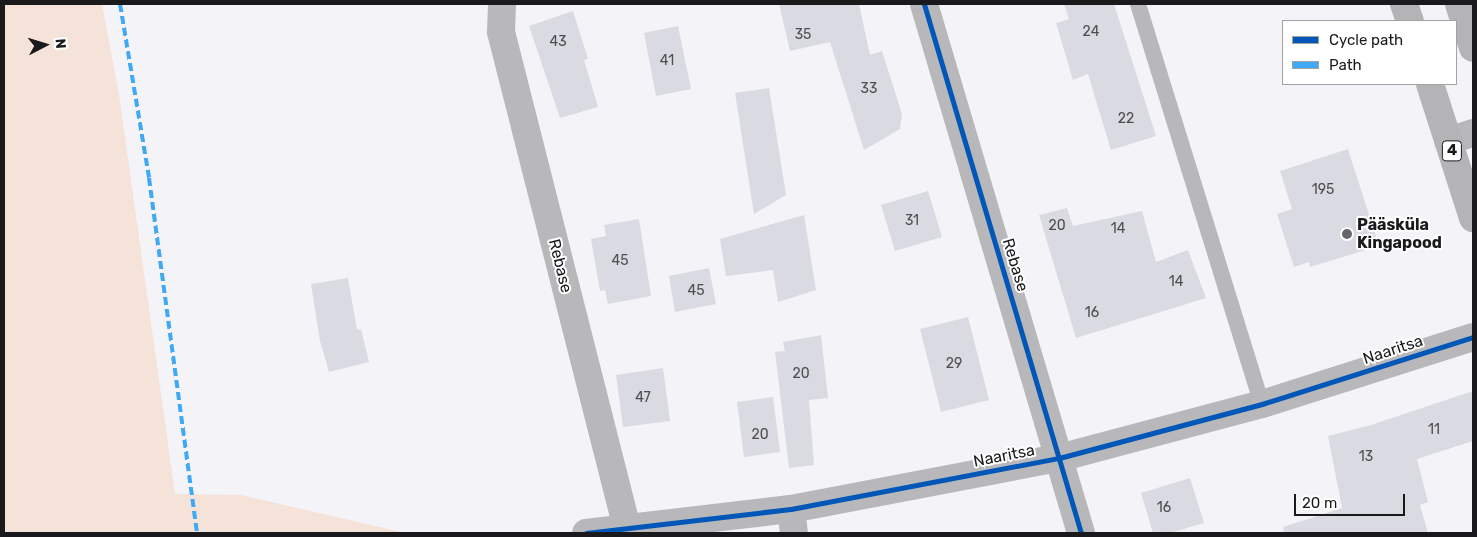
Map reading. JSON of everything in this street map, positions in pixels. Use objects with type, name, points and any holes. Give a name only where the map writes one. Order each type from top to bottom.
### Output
[{"type":"highway","points":[[1404,4],[1410,20]]},
{"type":"highway","points":[[1458,4],[1473,48]]},
{"type":"highway","name":"4","points":[[1431,85],[1461,137],[1473,218]]},
{"type":"street","name":"Rebase","points":[[502,4],[501,32],[626,528]]},
{"type":"street","name":"Rebase","points":[[924,4],[1081,533]]},
{"type":"street","name":"Naaritsa","points":[[586,533],[626,528],[792,521],[1060,458],[1262,404],[1473,337]]},
{"type":"lane","points":[[1138,4],[1262,404]]},
{"type":"shaded area","points":[[4,4],[102,4],[119,95],[175,494],[241,495],[405,533],[4,533]]},
{"type":"building","points":[[779,4],[859,4],[870,55],[882,51],[902,114],[900,129],[864,150],[830,42],[790,51]]},
{"type":"building","points":[[1064,4],[1114,4],[1156,136],[1111,150],[1088,74],[1073,80],[1056,23],[1069,19]]},
{"type":"building","points":[[573,11],[588,59],[584,60],[598,107],[560,118],[529,26]]},
{"type":"building","points":[[678,26],[691,89],[656,96],[644,33]]},
{"type":"building","points":[[769,88],[786,195],[754,214],[735,93]]},
{"type":"building","points":[[1348,149],[1379,246],[1310,267],[1309,262],[1294,267],[1277,214],[1292,209],[1280,171]]},
{"type":"building","points":[[928,191],[942,237],[895,251],[881,205]]},
{"type":"building","points":[[1067,208],[1073,226],[1142,211],[1156,262],[1188,250],[1206,298],[1076,338],[1039,215]]},
{"type":"building","points":[[804,215],[816,290],[778,302],[773,270],[726,276],[720,239]]},
{"type":"building","points":[[639,219],[651,296],[608,304],[605,290],[600,291],[591,239],[606,236],[604,225]]},
{"type":"building","points":[[709,268],[716,304],[675,312],[669,276]]},
{"type":"building","points":[[348,278],[357,330],[361,329],[369,362],[329,372],[320,341],[311,284]]},
{"type":"building","points":[[968,317],[989,400],[941,412],[920,329]]},
{"type":"building","points":[[821,335],[828,398],[809,400],[814,465],[789,468],[775,352],[785,351],[783,342]]},
{"type":"building","points":[[663,368],[670,421],[623,427],[616,375]]},
{"type":"building","points":[[1473,391],[1473,441],[1417,459],[1428,502],[1420,505],[1428,533],[1284,533],[1283,527],[1342,508],[1328,436],[1371,425]]},
{"type":"building","points":[[773,397],[780,452],[744,457],[737,402]]},
{"type":"building","points":[[1190,478],[1204,523],[1170,533],[1153,533],[1141,493]]},
{"type":"marked path","points":[[120,4],[149,178],[197,533]]},
{"type":"cycle path","points":[[924,4],[1081,533]]},
{"type":"cycle path","points":[[586,533],[791,509],[1059,458],[1262,404],[1473,337]]},
{"type":"place","name":"Pääsküla Kingapood","points":[[1347,234]]}]
